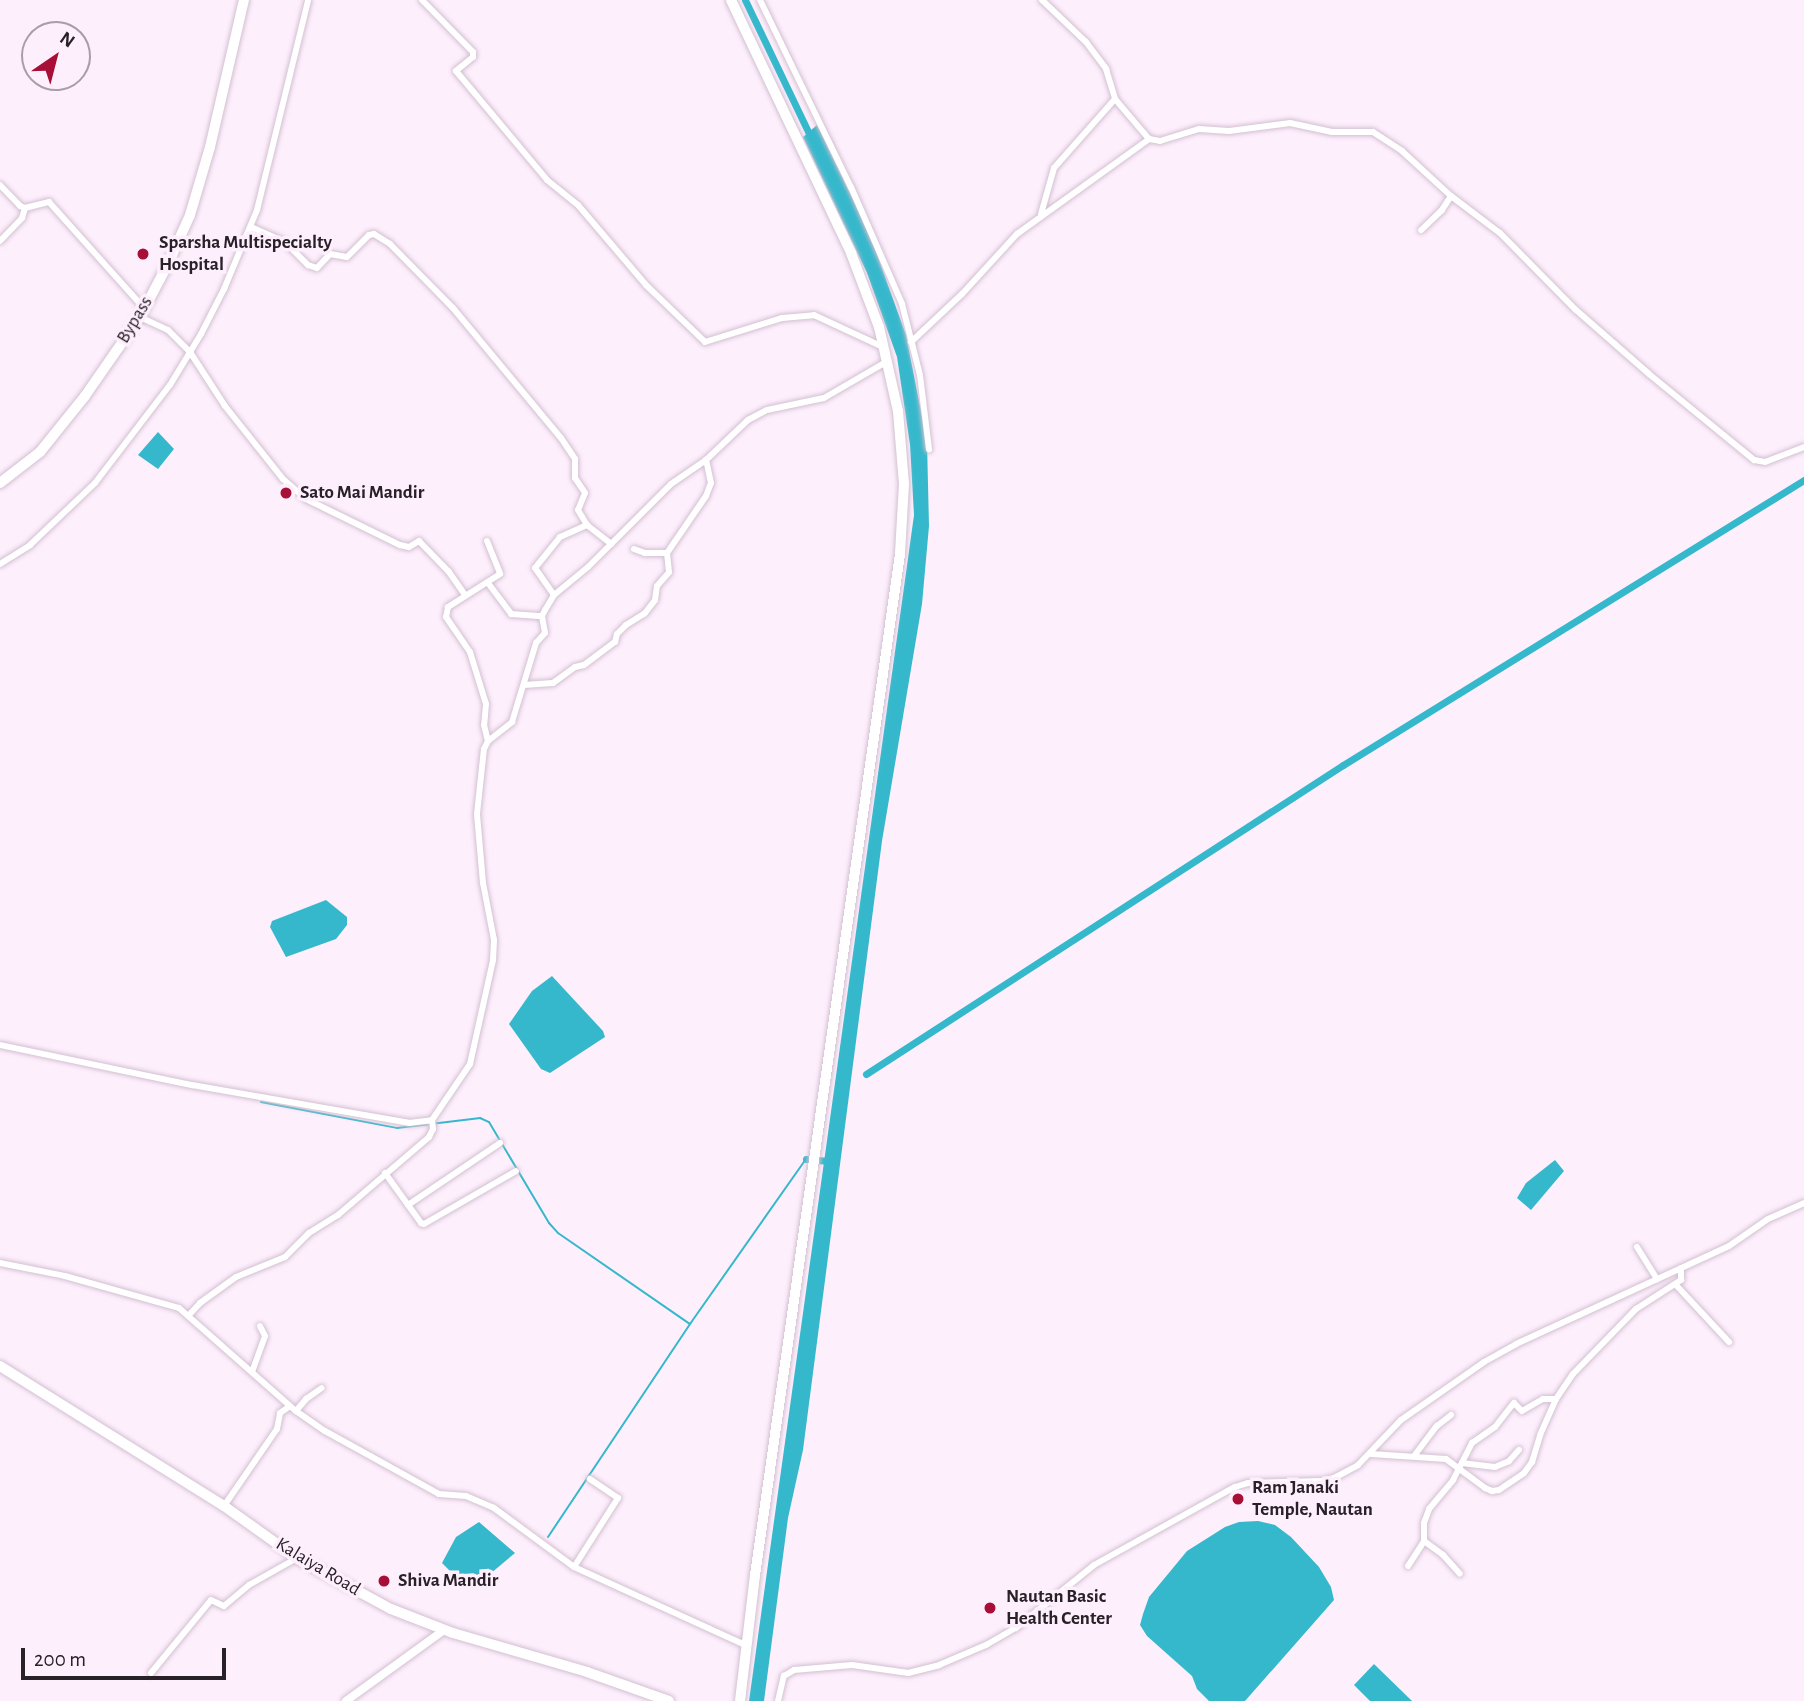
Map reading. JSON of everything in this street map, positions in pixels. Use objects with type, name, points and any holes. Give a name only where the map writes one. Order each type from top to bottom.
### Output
[{"type":"main road","name":"Bypass","points":[[0,483],[40,452],[85,396],[142,312],[168,264],[190,215],[210,147],[244,0]]},
{"type":"main road","points":[[732,0],[850,253],[883,347],[898,411],[904,484],[900,554],[740,1701]]},
{"type":"main road","name":"Kalaiya Road","points":[[0,1366],[224,1506],[297,1558],[391,1609],[444,1630],[587,1672],[669,1701]]},
{"type":"street","points":[[0,564],[30,545],[95,482],[170,385],[190,352],[224,289],[251,227],[289,84],[307,0]]},
{"type":"street","points":[[422,0],[473,52],[473,57],[456,71],[547,180],[578,205],[646,285],[705,342],[782,318],[814,314],[883,347]]},
{"type":"street","points":[[760,0],[887,266],[908,324],[920,375],[929,449]]},
{"type":"street","points":[[1042,0],[1086,42],[1106,68],[1115,99],[1149,139],[1160,141],[1199,129],[1229,131],[1290,123],[1332,132],[1373,132],[1402,151],[1451,196],[1500,233],[1576,310],[1754,460],[1765,462],[1804,447]]},
{"type":"street","points":[[1041,214],[1054,168],[1115,99]]},
{"type":"street","points":[[911,342],[962,294],[1017,234],[1041,214],[1149,139]]},
{"type":"street","points":[[0,185],[26,208]]},
{"type":"street","points":[[1420,230],[1442,211],[1451,196]]},
{"type":"street","points":[[26,208],[49,202],[142,312],[169,330],[190,352],[225,407],[283,479],[315,504],[400,545],[409,547],[419,541],[449,572],[465,596]]},
{"type":"street","points":[[0,241],[22,218],[26,208]]},
{"type":"street","points":[[251,227],[285,242],[308,265],[317,268],[330,254],[347,257],[369,235],[374,234],[390,244],[453,307],[561,438],[575,459],[575,478],[585,493],[578,510],[587,525],[611,544]]},
{"type":"street","points":[[189,1315],[200,1303],[236,1278],[285,1257],[309,1233],[338,1215],[429,1137],[433,1124],[470,1064],[493,960],[494,940],[483,883],[477,814],[484,749],[488,741],[512,722],[536,643],[545,633],[542,616],[554,595],[611,544],[671,484],[706,460],[748,420],[767,410],[824,398],[886,362]]},
{"type":"street","points":[[524,685],[553,683],[615,642],[617,634],[626,625],[645,613],[655,600],[657,586],[670,566],[667,553],[706,496],[711,483],[706,460]]},
{"type":"street","points":[[554,595],[535,568],[560,537],[587,525]]},
{"type":"street","points":[[487,541],[500,574],[448,607],[446,617],[470,652],[486,704],[484,725],[488,741]]},
{"type":"street","points":[[634,548],[645,553],[667,553]]},
{"type":"street","points":[[488,583],[511,614],[542,616]]},
{"type":"street","points":[[0,1045],[192,1085],[409,1123],[433,1124]]},
{"type":"street","points":[[408,1205],[500,1143]]},
{"type":"street","points":[[385,1173],[425,1224],[516,1171]]},
{"type":"street","points":[[778,1701],[784,1676],[794,1670],[852,1665],[908,1673],[939,1665],[1016,1628],[1094,1565],[1235,1487],[1270,1481],[1322,1481],[1358,1465],[1401,1420],[1484,1362],[1729,1246],[1768,1219],[1804,1203]]},
{"type":"street","points":[[1637,1247],[1657,1279]]},
{"type":"street","points":[[0,1263],[168,1303],[189,1315],[293,1409],[348,1445],[439,1494],[466,1496],[494,1508],[574,1567],[747,1646]]},
{"type":"street","points":[[1371,1454],[1446,1459],[1460,1465],[1492,1491],[1524,1473],[1532,1462],[1556,1398],[1591,1353],[1636,1309],[1681,1280],[1681,1268]]},
{"type":"street","points":[[1676,1285],[1729,1342]]},
{"type":"street","points":[[252,1372],[265,1336],[260,1331],[260,1326]]},
{"type":"street","points":[[224,1506],[277,1429],[280,1413],[293,1409],[322,1388]]},
{"type":"street","points":[[1408,1566],[1424,1541],[1424,1523],[1429,1508],[1447,1489],[1472,1443],[1484,1432],[1495,1427],[1514,1403],[1522,1411],[1543,1399],[1556,1398]]},
{"type":"street","points":[[1414,1456],[1437,1426],[1451,1415]]},
{"type":"street","points":[[1460,1465],[1495,1467],[1509,1461],[1519,1450]]},
{"type":"street","points":[[574,1567],[618,1498],[590,1479]]},
{"type":"street","points":[[1424,1541],[1443,1555],[1460,1574]]},
{"type":"street","points":[[150,1673],[211,1600],[224,1606],[249,1585],[297,1558]]},
{"type":"street","points":[[346,1701],[444,1630]]},
{"type":"water","points":[[817,125],[870,235],[906,335],[927,442],[929,526],[922,604],[882,841],[803,1450],[788,1518],[764,1701],[749,1701],[914,515],[910,445],[897,357],[867,273],[803,137]]},
{"type":"water","points":[[158,432],[174,449],[158,469],[138,455]]},
{"type":"water","points":[[326,900],[347,917],[347,925],[336,939],[286,957],[270,927],[272,921]]},
{"type":"water","points":[[552,976],[603,1031],[605,1037],[550,1073],[541,1069],[509,1024],[532,991]]},
{"type":"water","points":[[1555,1160],[1564,1171],[1531,1210],[1517,1198],[1526,1183]]},
{"type":"water","points":[[1258,1521],[1275,1525],[1291,1537],[1319,1567],[1331,1587],[1334,1600],[1245,1701],[1209,1701],[1197,1689],[1192,1676],[1147,1636],[1140,1625],[1149,1597],[1187,1551],[1225,1527],[1239,1522]]},
{"type":"water","points":[[479,1522],[515,1553],[478,1584],[470,1586],[462,1583],[442,1563],[456,1537]]},
{"type":"water","points":[[1374,1664],[1412,1701],[1370,1701],[1354,1685]]},
{"type":"waterway","points":[[745,0],[811,138]]},
{"type":"waterway","points":[[866,1074],[1343,765],[1804,480]]},
{"type":"waterway","points":[[261,1102],[397,1128],[480,1118],[489,1122],[549,1223],[558,1233],[690,1324]]},
{"type":"waterway","points":[[548,1537],[690,1324],[806,1159]]},
{"type":"waterway","points":[[806,1159],[829,1161]]},
{"type":"place","name":"Sparsha Multispecialty Hospital","points":[[143,254]]},
{"type":"place","name":"Sato Mai Mandir","points":[[286,493]]},
{"type":"place","name":"Ram Janaki Temple, Nautan","points":[[1238,1499]]},
{"type":"place","name":"Shiva Mandir","points":[[384,1581]]},
{"type":"place","name":"Nautan Basic Health Center","points":[[990,1608]]}]
